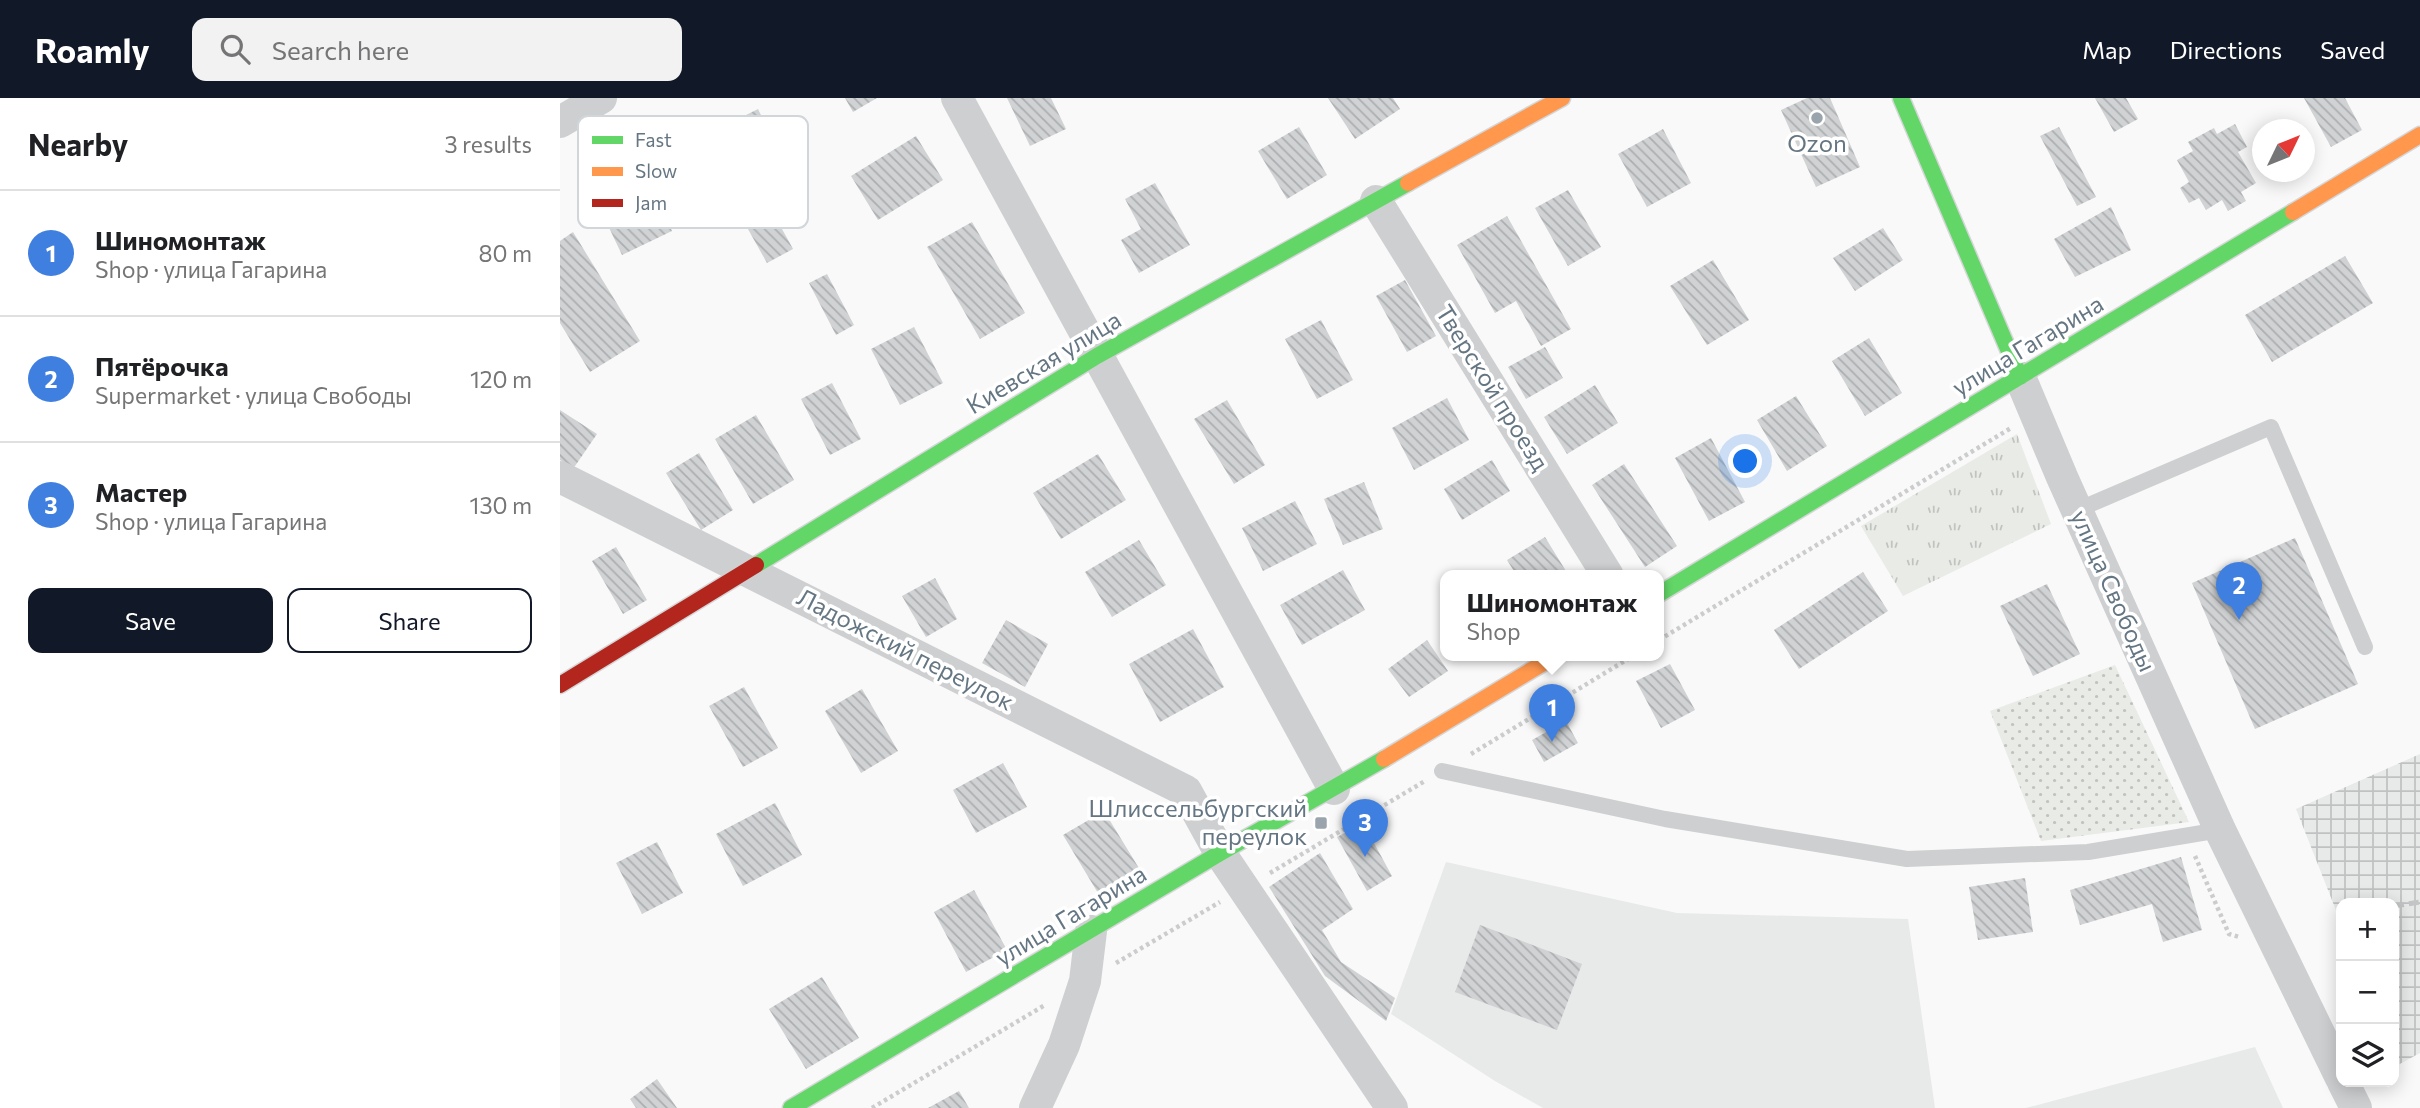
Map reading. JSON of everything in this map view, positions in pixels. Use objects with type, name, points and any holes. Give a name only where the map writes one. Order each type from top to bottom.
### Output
[{"type":"street","points":[[560,122],[601,98]]},
{"type":"street","points":[[957,98],[1334,789]]},
{"type":"street","name":"Киевская улица","points":[[560,685],[1097,356],[1562,98]]},
{"type":"street","name":"улица Свободы","points":[[1900,98],[2077,510],[2220,830],[2336,1068]]},
{"type":"street","name":"улица Гагарина","points":[[1664,591],[2420,135]]},
{"type":"street","name":"Тверской проезд","points":[[1376,201],[1604,570]]},
{"type":"street","name":"Ладожский переулок","points":[[560,477],[1186,791],[1220,853],[1392,1108]]},
{"type":"street","name":"улица Гагарина","points":[[791,1108],[1547,661]]},
{"type":"street","points":[[1035,1108],[1064,1045],[1085,981],[1091,930]]},
{"type":"street","name":"улица Свободы","points":[[2346,1087],[2356,1108]]},
{"type":"lane","points":[[2077,510],[2271,427],[2365,647]]},
{"type":"lane","points":[[1442,771],[1665,818],[1907,859],[2088,852],[2220,830]]},
{"type":"path","points":[[1664,637],[2036,413]]},
{"type":"shaded area","points":[[2420,754],[2420,1053],[2399,1064],[2399,898],[2336,898],[2336,910],[2296,809]]},
{"type":"shaded area","points":[[1446,862],[1677,913],[1908,919],[1935,1108],[1543,1108],[1495,1081],[1391,1014]]},
{"type":"shaded area","points":[[2255,1047],[2283,1108],[2026,1108]]},
{"type":"green space","points":[[2017,434],[2051,524],[1903,596],[1861,526]]},
{"type":"green space","points":[[2115,665],[2189,822],[2041,841],[1990,711]]},
{"type":"building","points":[[845,98],[877,98],[853,112]]},
{"type":"building","points":[[1007,98],[1051,98],[1066,129],[1030,146]]},
{"type":"building","points":[[1328,98],[1393,98],[1400,109],[1355,139]]},
{"type":"building","points":[[1807,98],[1830,98],[1860,167],[1816,187],[1781,110]]},
{"type":"building","points":[[2095,98],[2126,98],[2138,119],[2114,132]]},
{"type":"building","points":[[2304,98],[2345,98],[2362,130],[2331,147]]},
{"type":"building","points":[[758,109],[762,116],[744,116]]},
{"type":"building","points":[[2235,124],[2247,147],[2238,152],[2252,176],[2252,182],[2256,183],[2241,192],[2246,201],[2228,211],[2222,200],[2206,210],[2199,198],[2189,203],[2180,188],[2189,182],[2177,160],[2193,151],[2188,142],[2214,128],[2217,134]]},
{"type":"building","points":[[1299,127],[1327,175],[1287,199],[1258,151]]},
{"type":"building","points":[[2059,127],[2096,197],[2077,206],[2040,136]]},
{"type":"building","points":[[1663,129],[1691,183],[1647,207],[1618,154]]},
{"type":"building","points":[[916,136],[943,180],[878,220],[851,176]]},
{"type":"building","points":[[1155,183],[1190,245],[1139,273],[1121,240],[1141,229],[1125,199]]},
{"type":"building","points":[[1568,190],[1601,247],[1568,266],[1535,208]]},
{"type":"building","points":[[2111,207],[2131,250],[2075,277],[2054,239]]},
{"type":"building","points":[[1507,216],[1571,329],[1541,346],[1516,301],[1495,313],[1457,245]]},
{"type":"building","points":[[972,222],[1025,313],[980,339],[927,247]]},
{"type":"building","points":[[609,228],[671,228],[672,231],[622,255]]},
{"type":"building","points":[[747,228],[781,228],[793,249],[767,263]]},
{"type":"building","points":[[1883,228],[1903,260],[1855,291],[1833,258]]},
{"type":"building","points":[[573,232],[640,341],[590,372],[560,323],[560,241]]},
{"type":"building","points":[[2345,256],[2373,303],[2272,362],[2245,315]]},
{"type":"building","points":[[1713,260],[1749,320],[1707,345],[1670,286]]},
{"type":"building","points":[[827,274],[854,325],[836,335],[809,283]]},
{"type":"building","points":[[1405,280],[1436,336],[1407,352],[1376,296]]},
{"type":"building","points":[[1321,320],[1353,380],[1317,399],[1285,339]]},
{"type":"building","points":[[914,327],[943,383],[900,405],[871,349]]},
{"type":"building","points":[[1869,338],[1902,393],[1865,416],[1832,361]]},
{"type":"building","points":[[1545,347],[1563,378],[1526,399],[1508,367]]},
{"type":"building","points":[[832,383],[861,439],[830,455],[801,399]]},
{"type":"building","points":[[1595,385],[1618,423],[1567,454],[1544,417]]},
{"type":"building","points":[[1796,396],[1827,446],[1787,471],[1757,420]]},
{"type":"building","points":[[1447,398],[1469,440],[1414,470],[1392,428]]},
{"type":"building","points":[[1227,400],[1265,465],[1234,484],[1194,419]]},
{"type":"building","points":[[560,410],[597,434],[573,469],[560,460]]},
{"type":"building","points":[[756,415],[794,480],[753,504],[715,439]]},
{"type":"building","points":[[1711,438],[1745,502],[1709,521],[1675,458]]},
{"type":"building","points":[[699,453],[733,510],[701,530],[666,473]]},
{"type":"building","points":[[1098,454],[1126,500],[1061,539],[1033,493]]},
{"type":"building","points":[[1492,460],[1510,491],[1462,520],[1444,489]]},
{"type":"building","points":[[1624,464],[1677,546],[1645,567],[1592,485]]},
{"type":"building","points":[[1364,482],[1383,529],[1343,545],[1324,499]]},
{"type":"building","points":[[1295,501],[1317,544],[1263,571],[1242,528]]},
{"type":"building","points":[[1545,537],[1565,570],[1513,570],[1507,560]]},
{"type":"building","points":[[2295,538],[2358,684],[2255,729],[2192,583]]},
{"type":"building","points":[[1139,540],[1166,585],[1112,617],[1085,572]]},
{"type":"building","points":[[616,547],[647,600],[623,614],[592,561]]},
{"type":"building","points":[[1343,570],[1365,610],[1302,645],[1280,605]]},
{"type":"building","points":[[1863,572],[1888,611],[1799,669],[1774,630]]},
{"type":"building","points":[[935,578],[957,619],[926,637],[902,596]]},
{"type":"building","points":[[2047,584],[2080,654],[2033,676],[2000,606]]},
{"type":"building","points":[[1006,620],[1048,644],[1025,687],[982,663]]},
{"type":"building","points":[[1193,629],[1224,687],[1160,722],[1129,664]]},
{"type":"building","points":[[1427,640],[1448,671],[1409,697],[1388,669]]},
{"type":"building","points":[[1670,664],[1695,710],[1661,728],[1636,681]]},
{"type":"building","points":[[744,687],[778,748],[743,767],[709,706]]},
{"type":"building","points":[[862,689],[898,751],[861,773],[825,711]]},
{"type":"building","points":[[1566,721],[1578,743],[1544,762],[1532,740]]},
{"type":"building","points":[[1003,763],[1027,807],[976,833],[953,790]]},
{"type":"building","points":[[775,803],[802,855],[743,886],[716,834]]},
{"type":"building","points":[[1104,811],[1145,878],[1104,903],[1063,835]]},
{"type":"building","points":[[1363,823],[1392,876],[1367,891],[1337,837]]},
{"type":"building","points":[[657,842],[683,893],[642,914],[616,863]]},
{"type":"building","points":[[1320,853],[1353,909],[1322,930],[1341,962],[1395,998],[1386,1021],[1325,976],[1269,887]]},
{"type":"building","points":[[2181,857],[2202,930],[2163,942],[2152,904],[2080,925],[2070,890]]},
{"type":"building","points":[[2025,878],[2033,932],[1978,940],[1969,887]]},
{"type":"building","points":[[974,890],[1007,950],[966,972],[934,912]]},
{"type":"building","points":[[1480,925],[1582,964],[1557,1030],[1455,992]]},
{"type":"building","points":[[822,977],[859,1038],[806,1069],[769,1009]]},
{"type":"building","points":[[657,1079],[677,1108],[636,1108],[630,1099]]},
{"type":"building","points":[[959,1091],[969,1108],[928,1108]]},
{"type":"railway","points":[[2399,905],[2420,902]]},
{"type":"traffic: fast","points":[[1901,98],[2020,377]]},
{"type":"traffic: fast","points":[[756,565],[1097,356],[1408,183]]},
{"type":"traffic: fast","points":[[1664,591],[2293,212]]},
{"type":"traffic: fast","points":[[791,1108],[1220,853],[1384,759]]},
{"type":"traffic: slow","points":[[1408,183],[1562,98]]},
{"type":"traffic: slow","points":[[2293,212],[2420,135]]},
{"type":"traffic: slow","points":[[1384,759],[1547,661]]},
{"type":"traffic: jam","points":[[560,685],[756,565]]},
{"type":"place","name":"Ozon","points":[[1817,118]]},
{"type":"place","name":"Пятёрочка","points":[[2239,620]]},
{"type":"place","name":"Шиномонтаж","points":[[1552,742]]},
{"type":"place","name":"Шлиссельбургский переулок","points":[[1321,823]]},
{"type":"place","name":"Мастер","points":[[1365,857]]}]
